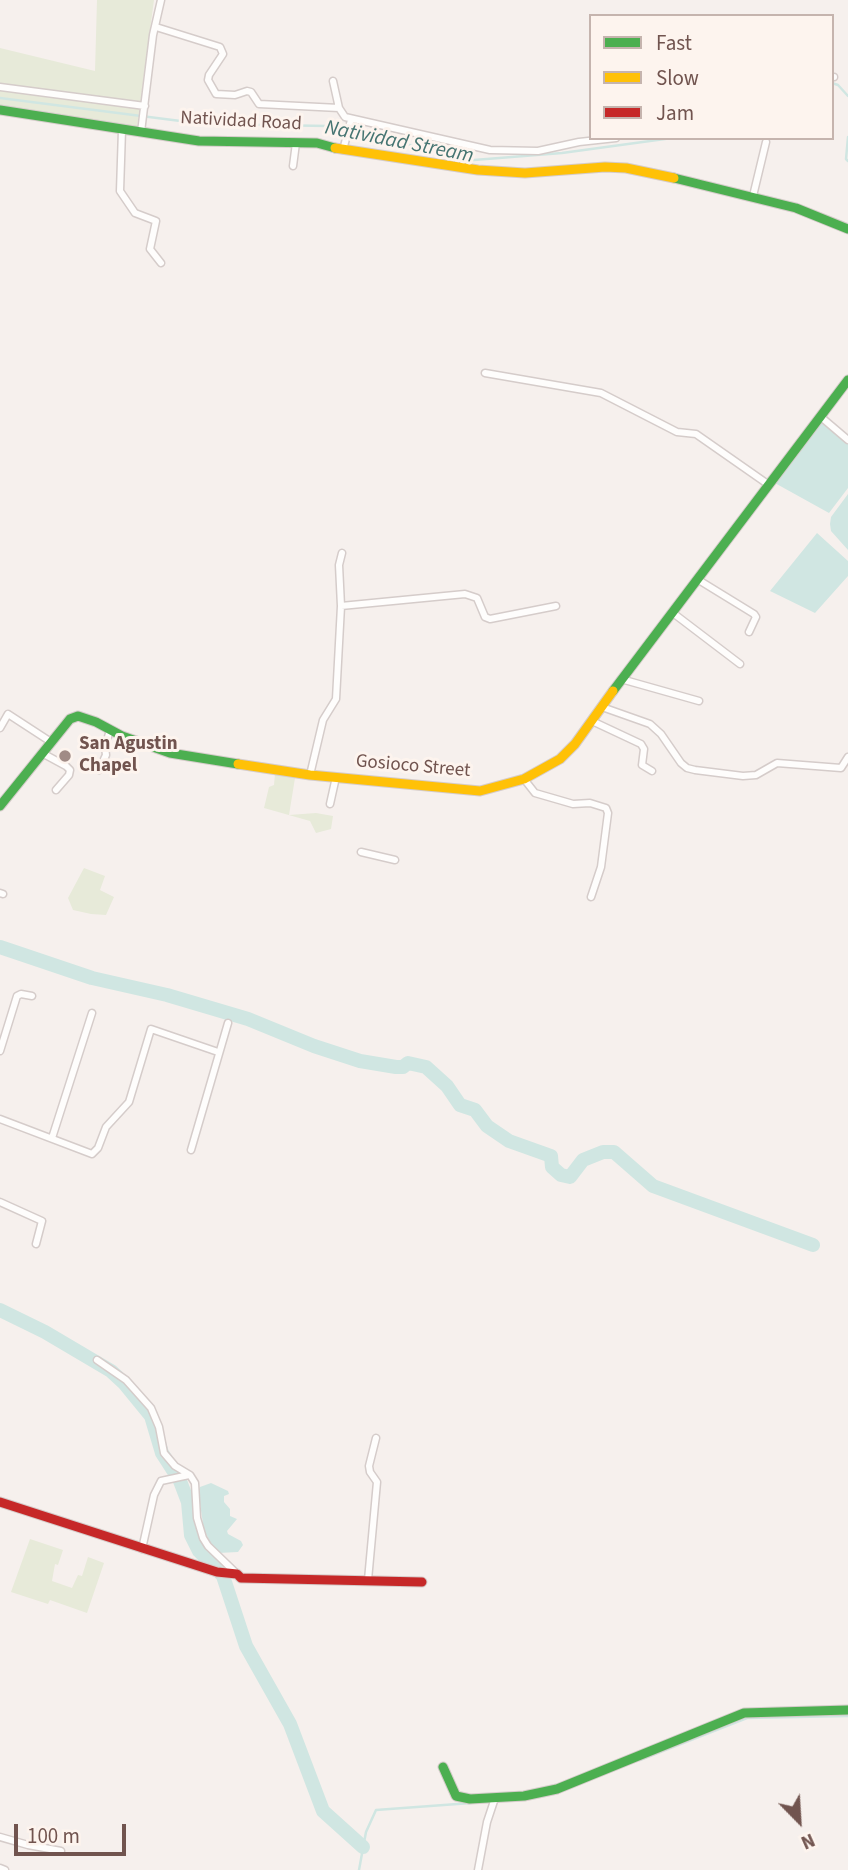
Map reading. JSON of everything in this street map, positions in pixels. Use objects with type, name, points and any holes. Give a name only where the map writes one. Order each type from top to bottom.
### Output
[{"type":"street","points":[[142,129],[161,0]]},
{"type":"street","points":[[156,27],[220,47],[223,54],[208,80],[216,94],[235,95],[247,91],[251,92],[259,104],[339,108]]},
{"type":"street","points":[[333,81],[339,108],[350,123],[491,150],[538,151],[598,140]]},
{"type":"street","points":[[0,87],[145,108]]},
{"type":"street","name":"Natividad Road","points":[[0,110],[122,130],[142,129],[199,141],[317,143],[342,150],[478,170],[525,173],[617,167],[753,196],[807,212],[848,229]]},
{"type":"street","points":[[342,150],[350,123]]},
{"type":"street","points":[[122,130],[121,191],[135,213],[156,221],[150,249],[160,263]]},
{"type":"street","points":[[753,196],[766,142]]},
{"type":"street","points":[[293,166],[296,143]]},
{"type":"street","points":[[485,373],[601,393],[677,432],[696,434],[769,485]]},
{"type":"street","name":"Gosioco Street","points":[[0,806],[74,716],[96,722],[170,753],[310,775],[468,791],[496,788],[524,779],[560,759],[592,721],[848,380]]},
{"type":"street","points":[[821,417],[848,440]]},
{"type":"street","points":[[310,775],[323,720],[336,699],[341,606],[339,565],[342,553]]},
{"type":"street","points":[[697,579],[754,614],[756,618],[749,632]]},
{"type":"street","points":[[341,606],[465,594],[477,598],[485,617],[491,619],[556,606]]},
{"type":"street","points":[[673,613],[740,664]]},
{"type":"street","points":[[621,679],[699,701]]},
{"type":"street","points":[[602,707],[650,724],[661,734],[681,763],[695,770],[743,776],[756,775],[777,763],[841,768],[848,757]]},
{"type":"street","points":[[0,711],[51,742]]},
{"type":"street","points":[[0,728],[8,714]]},
{"type":"street","points":[[592,721],[642,745],[642,765],[652,771]]},
{"type":"street","points":[[99,770],[106,755],[105,747],[110,730]]},
{"type":"street","points":[[42,753],[70,770],[56,790]]},
{"type":"street","points":[[330,804],[336,777]]},
{"type":"street","points":[[524,779],[535,793],[573,804],[590,803],[607,808],[601,867],[591,897]]},
{"type":"street","points":[[361,852],[395,860]]},
{"type":"street","points":[[0,1051],[17,996],[32,996]]},
{"type":"street","points":[[52,1138],[92,1013]]},
{"type":"street","points":[[191,1150],[228,1023]]},
{"type":"street","points":[[0,1119],[92,1154],[98,1148],[106,1127],[129,1102],[151,1029],[218,1052]]},
{"type":"street","points":[[0,1202],[42,1221],[36,1244]]},
{"type":"street","points":[[97,1360],[126,1380],[145,1400],[159,1427],[164,1453],[174,1466],[190,1475],[195,1483],[197,1518],[203,1538],[234,1574],[241,1578],[422,1583]]},
{"type":"street","points":[[368,1580],[377,1482],[369,1465],[376,1438]]},
{"type":"street","points":[[142,1549],[154,1494],[161,1481],[190,1475]]},
{"type":"street","points":[[0,1502],[142,1549],[217,1572],[234,1574]]},
{"type":"street","points":[[443,1767],[456,1796],[470,1799],[524,1796],[557,1789],[748,1712],[848,1710]]},
{"type":"street","points":[[478,1870],[487,1822],[495,1798]]},
{"type":"street","points":[[0,1837],[61,1851]]},
{"type":"street","points":[[0,1868],[5,1870]]},
{"type":"green space","points":[[97,0],[154,0],[137,127],[0,108],[0,48],[95,71]]},
{"type":"green space","points":[[275,774],[295,778],[289,815],[316,813],[333,816],[331,829],[316,833],[310,821],[264,808],[269,787],[274,785]]},
{"type":"green space","points":[[84,868],[105,876],[100,890],[114,897],[106,915],[73,910],[68,898]]},
{"type":"green space","points":[[30,1539],[63,1550],[58,1565],[55,1564],[52,1581],[72,1588],[78,1575],[82,1576],[88,1557],[104,1563],[87,1613],[50,1600],[48,1604],[11,1592]]},
{"type":"water","points":[[823,421],[848,442],[848,488],[829,513],[773,482]]},
{"type":"water","points":[[848,494],[848,550],[831,531],[830,524],[831,517]]},
{"type":"water","points":[[817,533],[848,561],[848,576],[815,613],[770,591]]},
{"type":"water","points":[[211,1483],[228,1491],[224,1502],[230,1509],[230,1516],[237,1519],[227,1531],[241,1541],[243,1545],[238,1552],[218,1553],[204,1530],[198,1491],[200,1487]]},
{"type":"waterway","name":"Natividad Stream","points":[[834,84],[848,96]]},
{"type":"waterway","name":"Natividad Stream","points":[[0,98],[204,124],[328,126],[474,160],[562,153],[657,140]]},
{"type":"waterway","name":"Natividad Stream","points":[[848,137],[848,161]]},
{"type":"waterway","points":[[0,947],[92,978],[167,995],[248,1019],[314,1046],[360,1061],[396,1067],[403,1067],[408,1063],[426,1067],[447,1086],[460,1105],[475,1110],[487,1126],[509,1141],[551,1156],[552,1167],[561,1175],[570,1177],[583,1160],[603,1152],[614,1152],[653,1186],[813,1245]]},
{"type":"waterway","points":[[0,1310],[45,1332],[111,1371],[151,1416],[162,1453],[180,1481],[188,1502],[191,1535],[199,1551],[223,1576],[246,1646],[290,1724],[323,1811],[363,1847]]},
{"type":"waterway","points":[[640,1760],[747,1718],[848,1716]]},
{"type":"waterway","points":[[359,1870],[366,1832],[376,1810],[471,1803]]},
{"type":"traffic: fast","points":[[0,110],[199,141],[317,143],[335,148]]},
{"type":"traffic: fast","points":[[674,178],[796,208],[848,229]]},
{"type":"traffic: fast","points":[[613,691],[848,380]]},
{"type":"traffic: fast","points":[[0,806],[70,719],[78,716],[122,736],[170,753],[238,764]]},
{"type":"traffic: fast","points":[[443,1767],[456,1796],[470,1799],[524,1796],[557,1789],[744,1713],[848,1710]]},
{"type":"traffic: slow","points":[[335,148],[478,170],[525,173],[605,167],[626,168],[674,178]]},
{"type":"traffic: slow","points":[[238,764],[310,775],[480,791],[524,779],[560,759],[575,744],[613,691]]},
{"type":"traffic: jam","points":[[0,1502],[217,1572],[237,1574],[241,1578],[422,1582]]},
{"type":"place","name":"San Agustin Chapel","points":[[65,756]]}]
